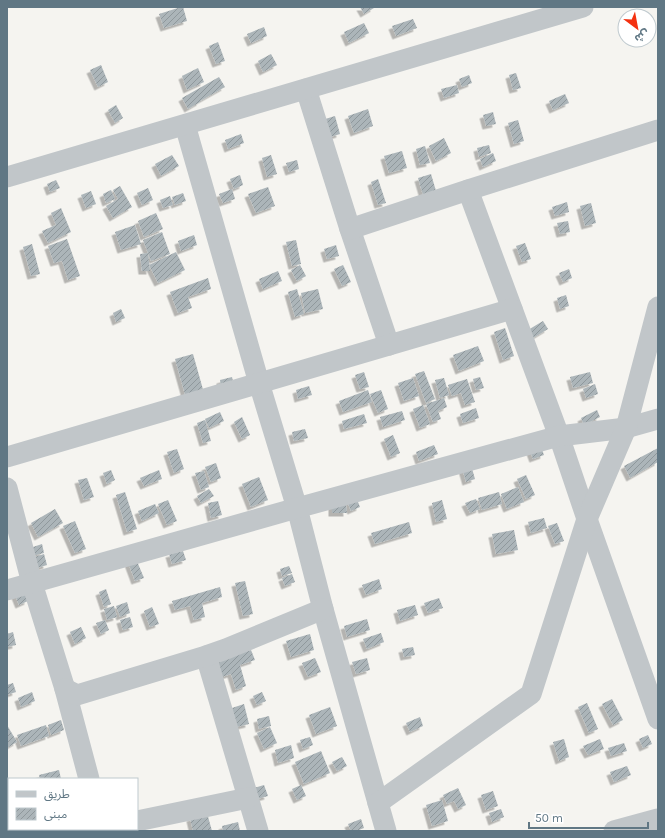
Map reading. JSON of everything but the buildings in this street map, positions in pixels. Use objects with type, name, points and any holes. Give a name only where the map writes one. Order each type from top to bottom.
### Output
[{"type":"street","points":[[7,177],[583,7]]},
{"type":"street","points":[[306,89],[350,229],[389,345]]},
{"type":"street","points":[[185,125],[259,383],[297,508],[323,609],[386,831]]},
{"type":"street","points":[[350,229],[658,130]]},
{"type":"street","points":[[468,190],[559,436],[658,719]]},
{"type":"street","points":[[378,803],[531,694],[587,519],[626,428],[658,307]]},
{"type":"street","points":[[7,457],[512,309]]},
{"type":"street","points":[[7,590],[559,436],[626,428],[658,419]]},
{"type":"street","points":[[7,488],[32,584],[65,689],[89,778]]},
{"type":"street","points":[[65,689],[77,695],[206,656],[323,609]]},
{"type":"street","points":[[206,656],[258,831]]},
{"type":"street","points":[[138,821],[248,798]]},
{"type":"street","points":[[614,831],[658,819]]}]
